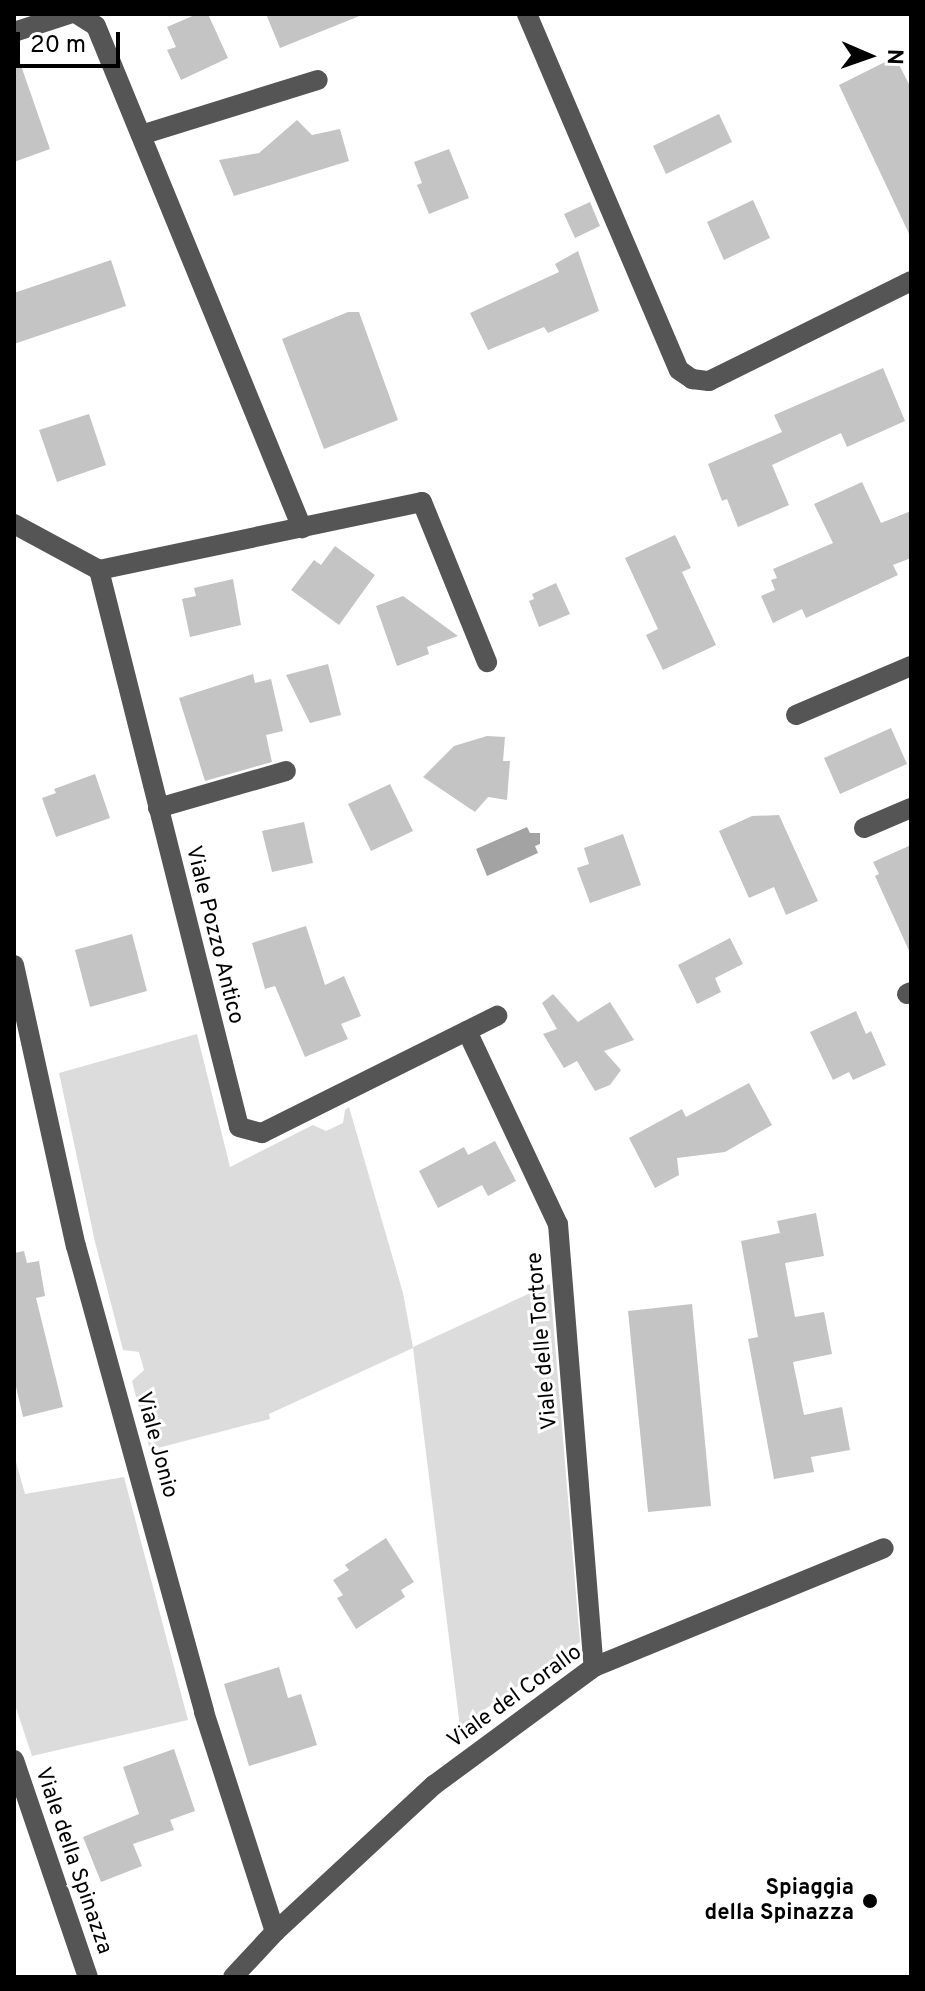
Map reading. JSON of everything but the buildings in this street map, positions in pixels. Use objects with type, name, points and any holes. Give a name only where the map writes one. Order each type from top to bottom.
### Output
[{"type":"street","points":[[14,32],[69,14]]},
{"type":"street","points":[[77,14],[96,26],[302,528]]},
{"type":"street","points":[[527,14],[679,370],[692,379],[709,381],[911,281]]},
{"type":"street","points":[[141,135],[318,80]]},
{"type":"street","points":[[14,524],[99,570],[422,502],[487,662]]},
{"type":"street","name":"Viale Pozzo Antico","points":[[99,570],[239,1127],[262,1133],[497,1016]]},
{"type":"street","points":[[796,715],[911,666]]},
{"type":"street","points":[[158,808],[286,771]]},
{"type":"street","points":[[864,828],[911,808]]},
{"type":"street","name":"Viale Jonio","points":[[14,965],[76,1246],[204,1712],[275,1932]]},
{"type":"street","name":"Viale delle Tortore","points":[[467,1031],[558,1224],[594,1667]]},
{"type":"street","name":"Viale del Corallo","points":[[233,1977],[275,1932],[434,1785],[594,1667],[884,1548]]},
{"type":"street","name":"Viale della Spinazza","points":[[14,1760],[88,1977]]},
{"type":"shaded area","points":[[527,827],[530,833],[540,833],[540,844],[535,846],[538,853],[487,876],[476,849]]},
{"type":"shaded area","points":[[197,1034],[230,1167],[313,1125],[326,1131],[343,1123],[345,1110],[349,1107],[403,1293],[413,1347],[550,1284],[580,1642],[460,1727],[413,1348],[269,1414],[270,1419],[150,1450],[132,1381],[144,1370],[139,1352],[123,1350],[95,1242],[59,1073]]},
{"type":"shaded area","points":[[14,1455],[25,1494],[124,1477],[188,1720],[32,1756],[14,1702]]},
{"type":"place","name":"Spiaggia della Spinazza","points":[[870,1901]]}]
